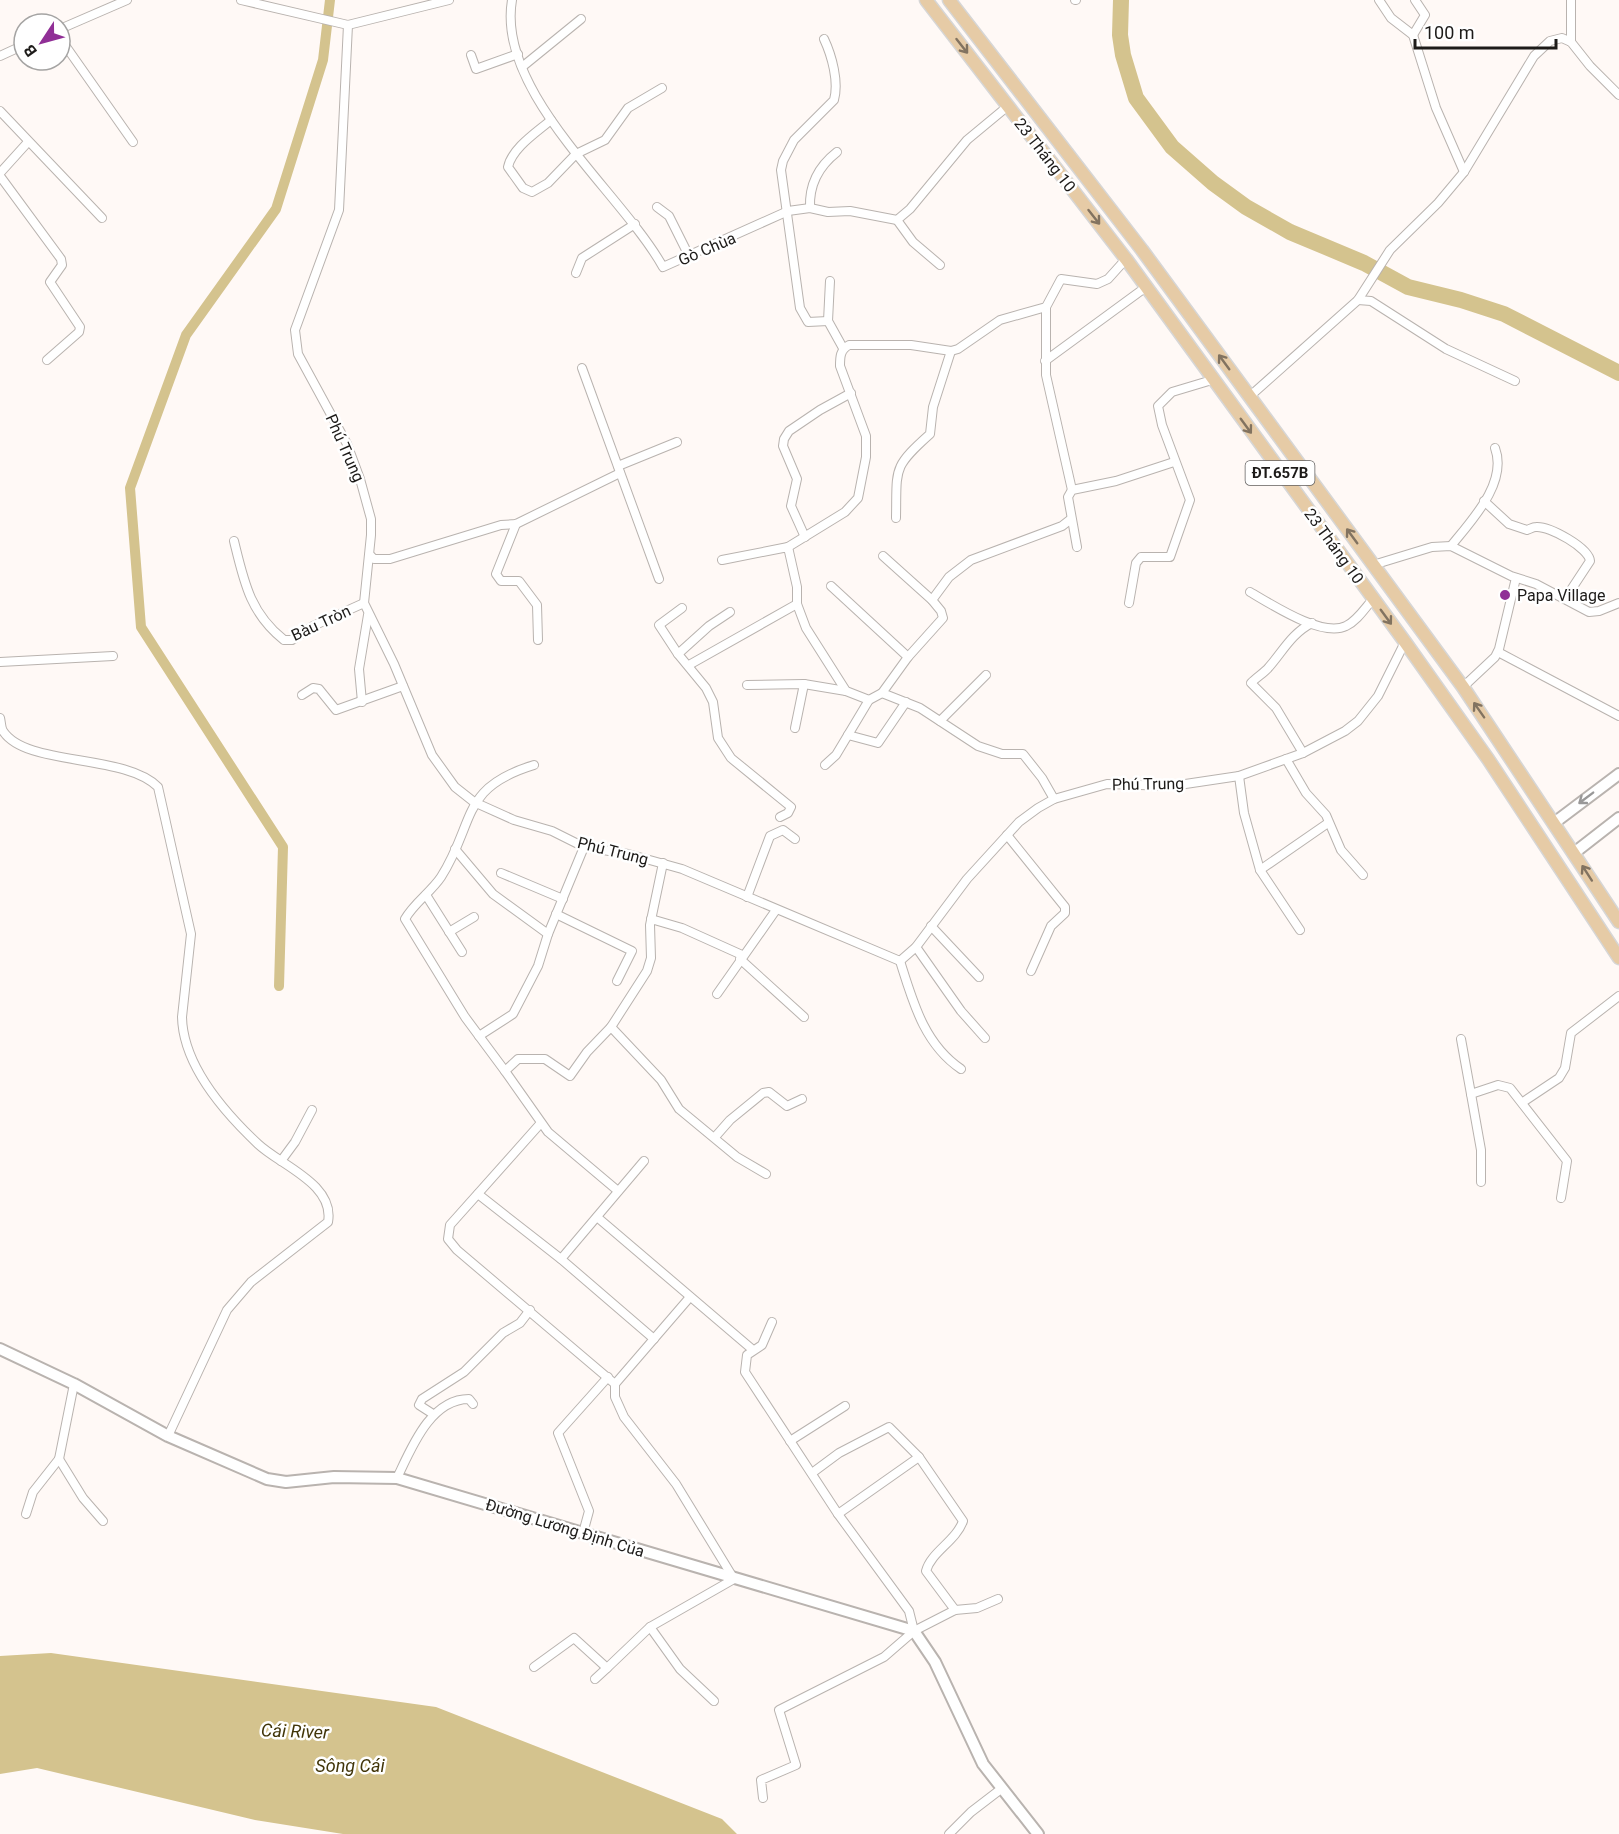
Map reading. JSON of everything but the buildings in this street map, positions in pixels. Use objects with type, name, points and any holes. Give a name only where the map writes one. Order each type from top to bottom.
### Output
[{"type":"main road","name":"23 Tháng 10","points":[[926,0],[1126,259],[1373,599],[1488,759],[1619,958]]},
{"type":"main road","name":"23 Tháng 10","points":[[949,0],[1142,250],[1463,687],[1619,922]]},
{"type":"main road","points":[[1233,409],[1249,397]]},
{"type":"main road","points":[[1538,834],[1554,823]]},
{"type":"main road","points":[[1558,864],[1574,852]]},
{"type":"street","points":[[72,24],[127,0]]},
{"type":"street","points":[[240,0],[348,25],[449,0]]},
{"type":"street","name":"Gò Chùa","points":[[512,0],[512,28],[522,67],[551,120],[576,154],[635,224],[663,267],[789,211],[810,208],[828,212],[862,212],[897,220]]},
{"type":"street","points":[[1379,0],[1391,18],[1413,35],[1436,108],[1464,172]]},
{"type":"street","points":[[1413,35],[1425,15],[1415,0]]},
{"type":"street","points":[[1571,0],[1571,42]]},
{"type":"street","points":[[522,67],[581,19]]},
{"type":"street","name":"Phú Trung","points":[[348,25],[339,210],[296,330],[298,354],[347,444],[371,519],[370,555],[364,603],[368,615],[440,767],[454,787],[474,802],[514,820],[552,831],[584,847],[628,854],[663,863],[900,961],[916,947],[967,879],[1026,815],[1054,799],[1107,784],[1172,786],[1239,776],[1303,753],[1345,731],[1358,721],[1378,696],[1404,642]]},
{"type":"street","points":[[1249,397],[1358,300],[1390,250],[1438,203],[1464,172],[1534,56],[1550,41],[1562,38],[1571,42],[1615,86],[1619,95]]},
{"type":"street","points":[[824,39],[831,57],[836,92],[834,100],[794,140],[783,161],[781,178],[789,211],[803,317],[808,322],[828,321]]},
{"type":"street","points":[[471,55],[477,69],[518,54]]},
{"type":"street","points":[[72,55],[133,142]]},
{"type":"street","points":[[551,120],[515,153],[508,163],[508,167],[523,188],[532,192],[548,183],[576,154],[605,140],[628,108],[662,88]]},
{"type":"street","points":[[940,265],[913,242],[897,220],[910,208],[967,140],[1008,106]]},
{"type":"street","points":[[0,111],[102,218]]},
{"type":"street","points":[[28,142],[0,174],[61,258],[62,265],[50,282],[80,327],[79,332],[47,360]]},
{"type":"street","points":[[810,208],[810,192],[815,178],[825,162],[837,152]]},
{"type":"street","points":[[657,207],[669,216],[689,256]]},
{"type":"street","points":[[576,273],[582,258],[635,224]]},
{"type":"street","points":[[1072,490],[1049,392],[1045,361],[1046,307],[1061,279],[1097,284],[1108,279],[1126,259]]},
{"type":"street","points":[[830,281],[828,321],[843,348]]},
{"type":"street","points":[[1045,361],[1146,287]]},
{"type":"street","points":[[1358,300],[1371,301],[1446,349],[1515,381]]},
{"type":"street","points":[[722,560],[788,547],[845,512],[858,498],[866,441],[840,366],[843,348],[849,345],[911,345],[951,351],[958,349],[1000,320],[1046,307]]},
{"type":"street","points":[[896,518],[897,475],[903,459],[930,434],[933,407],[951,351]]},
{"type":"street","points":[[582,368],[659,579]]},
{"type":"street","points":[[1130,603],[1136,563],[1141,557],[1170,556],[1190,500],[1189,492],[1174,462],[1158,406],[1172,392],[1212,380]]},
{"type":"street","points":[[805,537],[791,506],[797,479],[783,446],[784,439],[789,431],[851,393]]},
{"type":"street","points":[[370,555],[374,559],[390,559],[501,525],[516,524],[619,469],[677,442]]},
{"type":"street","points":[[1451,546],[1484,501],[1497,477],[1496,448]]},
{"type":"street","points":[[1077,547],[1068,496],[1072,490],[1116,481],[1174,462]]},
{"type":"street","points":[[1484,501],[1509,524],[1527,530],[1536,527],[1542,529],[1575,543],[1587,552],[1590,561],[1565,600]]},
{"type":"street","points":[[932,600],[949,577],[972,560],[1062,526],[1071,519]]},
{"type":"street","points":[[516,524],[496,574],[501,581],[519,581],[535,602],[538,640]]},
{"type":"street","name":"Bàu Tròn","points":[[234,541],[252,603],[260,618],[284,640],[292,640],[313,626],[364,603]]},
{"type":"street","points":[[1373,565],[1432,547],[1451,546],[1516,578],[1536,584],[1589,612],[1619,603]]},
{"type":"street","points":[[788,547],[797,587],[797,603],[806,628],[846,691]]},
{"type":"street","points":[[825,765],[836,755],[869,700],[882,693],[908,657],[943,618],[941,611],[932,600],[883,556]]},
{"type":"street","points":[[1463,687],[1498,652],[1516,578]]},
{"type":"street","points":[[831,586],[908,657]]},
{"type":"street","points":[[1250,592],[1292,616],[1312,623],[1343,628],[1373,599]]},
{"type":"street","points":[[689,666],[797,603]]},
{"type":"street","points":[[682,608],[659,625],[678,654],[706,688],[713,702],[717,738],[731,758],[791,807],[788,813],[780,817]]},
{"type":"street","points":[[678,654],[709,626],[730,612]]},
{"type":"street","points":[[362,702],[358,669],[368,615]]},
{"type":"street","points":[[1303,753],[1276,708],[1251,683],[1267,669],[1283,647],[1303,628],[1312,623]]},
{"type":"street","points":[[1498,652],[1619,716]]},
{"type":"street","points":[[0,662],[113,656]]},
{"type":"street","points":[[940,721],[986,675]]},
{"type":"street","points":[[795,728],[804,684]]},
{"type":"street","points":[[747,685],[804,684],[846,691],[869,700]]},
{"type":"street","points":[[303,696],[313,688],[319,689],[336,710],[403,686]]},
{"type":"street","points":[[882,693],[906,702],[978,746],[1002,754],[1023,754],[1042,778],[1054,799]]},
{"type":"street","points":[[848,735],[878,743],[906,702]]},
{"type":"street","points":[[0,718],[3,731],[22,746],[129,771],[151,780],[158,787],[191,934],[182,1028],[198,1070],[224,1108],[260,1146],[299,1173],[327,1205],[328,1222],[251,1282],[227,1310],[168,1436]]},
{"type":"street","points":[[1286,759],[1306,793],[1326,815],[1341,850],[1363,875]]},
{"type":"street","points":[[534,765],[494,781],[474,802],[441,877],[405,920],[465,1017],[540,1124],[618,1191]]},
{"type":"street","points":[[1554,823],[1619,774]]},
{"type":"street","points":[[1239,776],[1244,813],[1260,870],[1300,930]]},
{"type":"street","points":[[1574,852],[1619,818]]},
{"type":"street","points":[[1260,870],[1328,823]]},
{"type":"street","points":[[747,897],[771,836],[783,830],[795,839]]},
{"type":"street","points":[[1007,835],[1065,907],[1065,913],[1046,933],[1031,971]]},
{"type":"street","points":[[479,1036],[513,1014],[538,966],[548,934],[584,847]]},
{"type":"street","points":[[455,849],[493,894],[548,934]]},
{"type":"street","points":[[505,1071],[518,1059],[545,1059],[570,1076],[587,1052],[610,1027],[647,971],[651,958],[651,919],[663,863]]},
{"type":"street","points":[[501,873],[563,899]]},
{"type":"street","points":[[426,895],[462,952]]},
{"type":"street","points":[[717,994],[776,910]]},
{"type":"street","points":[[556,914],[632,951],[617,981]]},
{"type":"street","points":[[449,932],[474,917]]},
{"type":"street","points":[[651,919],[682,928],[741,957],[804,1017]]},
{"type":"street","points":[[931,926],[979,977]]},
{"type":"street","points":[[916,947],[960,1011],[986,1038]]},
{"type":"street","points":[[900,961],[912,998],[938,1051],[961,1069]]},
{"type":"street","points":[[1522,1102],[1559,1078],[1565,1068],[1571,1033],[1619,996]]},
{"type":"street","points":[[610,1027],[661,1080],[679,1109],[737,1156],[766,1174]]},
{"type":"street","points":[[1461,1039],[1480,1143],[1481,1182]]},
{"type":"street","points":[[1471,1094],[1505,1085],[1522,1102],[1567,1161],[1561,1198]]},
{"type":"street","points":[[715,1137],[730,1120],[763,1093],[769,1092],[787,1106],[802,1099]]},
{"type":"street","points":[[281,1161],[295,1142],[312,1110]]},
{"type":"street","points":[[540,1124],[450,1225],[448,1239],[456,1250],[615,1384]]},
{"type":"street","points":[[561,1258],[644,1161]]},
{"type":"street","points":[[478,1194],[561,1258],[654,1339]]},
{"type":"street","points":[[597,1217],[753,1350]]},
{"type":"street","points":[[595,1679],[650,1627],[734,1579],[676,1484],[624,1417],[615,1397],[615,1384],[690,1297]]},
{"type":"street","points":[[433,1414],[419,1405],[422,1398],[464,1372],[503,1333],[520,1323],[529,1311]]},
{"type":"street","points":[[772,1322],[762,1345],[747,1355],[745,1372],[838,1514],[909,1611],[915,1631],[935,1662],[971,1745],[1001,1790],[1038,1834]]},
{"type":"street","name":"Đường Lương Định Của","points":[[0,1349],[74,1384],[168,1436],[267,1479],[286,1482],[334,1477],[397,1478],[915,1631]]},
{"type":"street","points":[[583,1533],[588,1511],[558,1433],[608,1377]]},
{"type":"street","points":[[26,1514],[33,1492],[59,1459],[74,1384]]},
{"type":"street","points":[[397,1478],[433,1414],[460,1399],[469,1399],[473,1404]]},
{"type":"street","points":[[790,1441],[845,1406]]},
{"type":"street","points":[[812,1473],[839,1453],[889,1427],[919,1457],[963,1521],[926,1571],[955,1610]]},
{"type":"street","points":[[838,1514],[919,1457]]},
{"type":"street","points":[[59,1459],[83,1498],[103,1521]]},
{"type":"street","points":[[764,1798],[761,1780],[796,1766],[779,1710],[884,1657],[915,1631],[955,1610],[977,1608],[998,1599]]},
{"type":"street","points":[[650,1627],[680,1669],[714,1701]]},
{"type":"street","points":[[534,1667],[574,1638],[607,1668]]},
{"type":"street","points":[[949,1834],[971,1812],[1001,1790]]},
{"type":"water","name":"Sông Cái","points":[[51,1653],[436,1707],[722,1819],[737,1834],[343,1834],[255,1820],[37,1768],[0,1774],[0,1656]]},
{"type":"waterway","points":[[279,986],[283,847],[141,627],[130,488],[186,335],[276,209],[323,60],[330,0]]},
{"type":"waterway","points":[[1121,0],[1120,35],[1123,55],[1136,98],[1172,147],[1213,183],[1246,207],[1290,232],[1364,263],[1408,287],[1461,300],[1504,314],[1619,373]]},
{"type":"place","name":"Papa Village","points":[[1505,595]]},
{"type":"water label","name":"Cái River","points":[[295,1731]]}]
